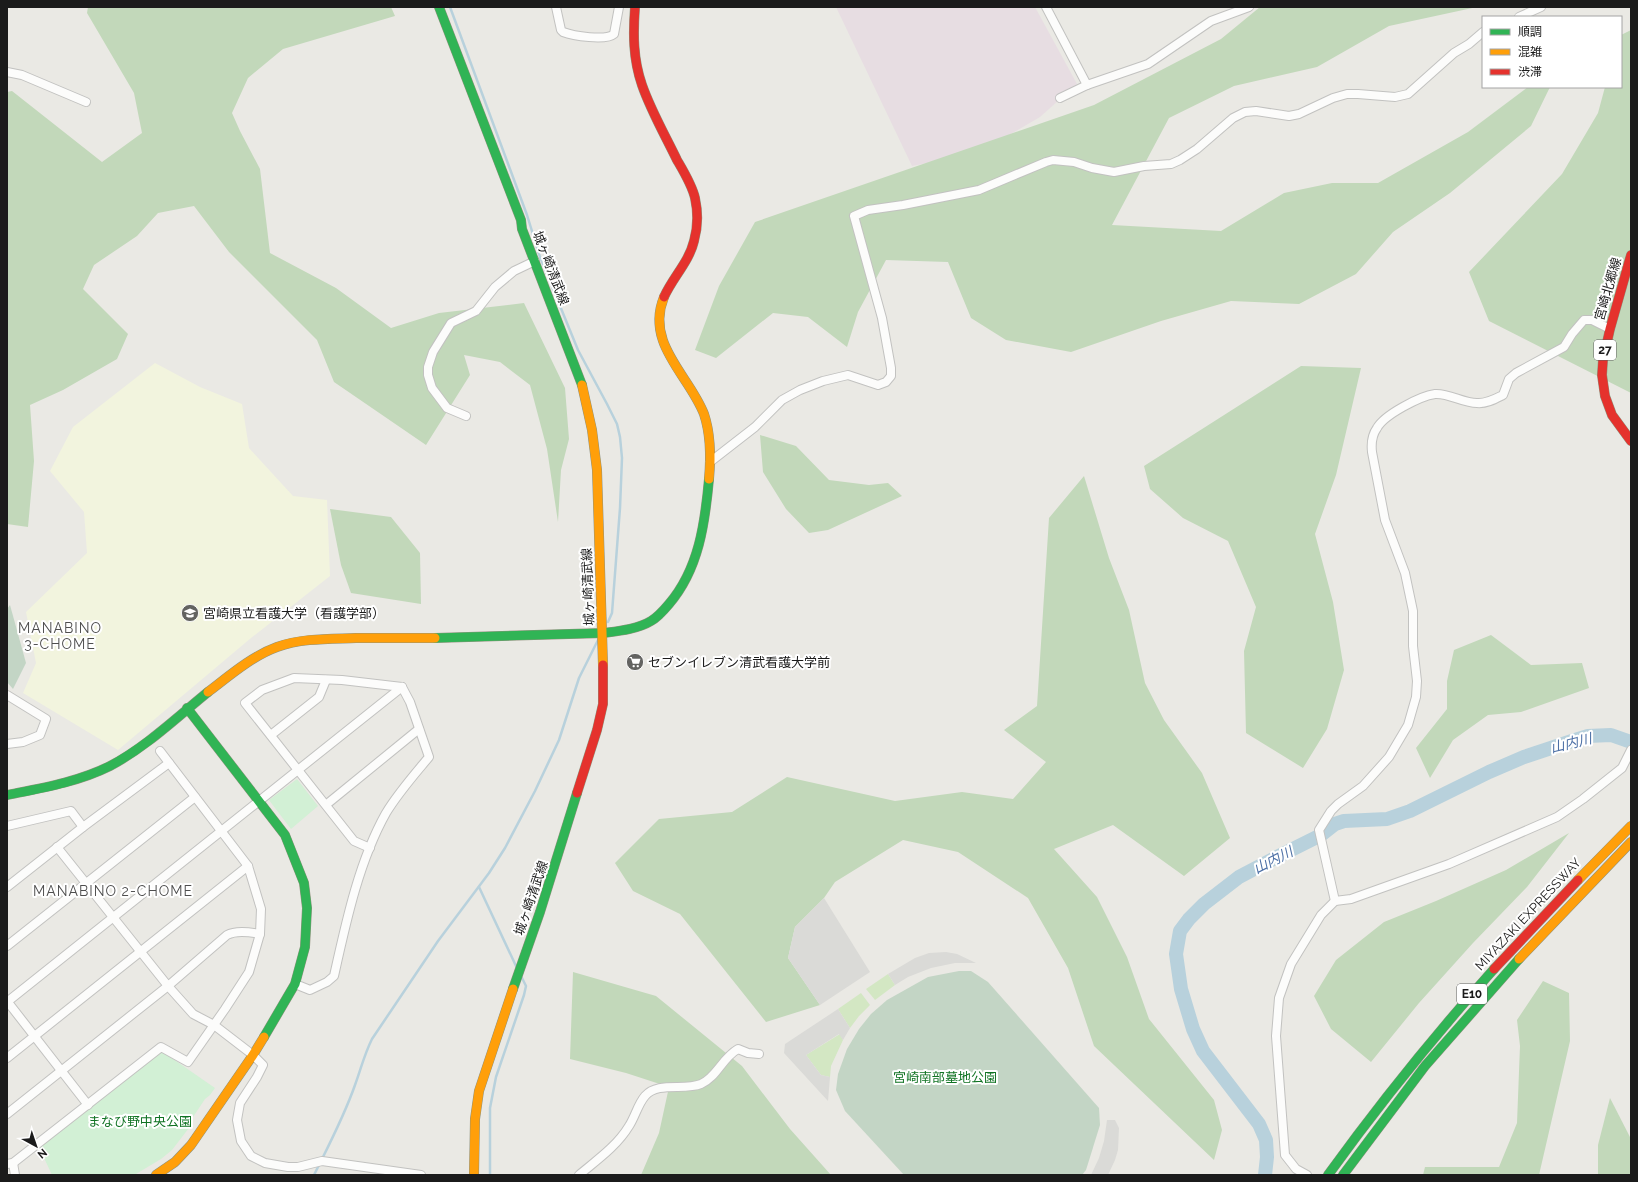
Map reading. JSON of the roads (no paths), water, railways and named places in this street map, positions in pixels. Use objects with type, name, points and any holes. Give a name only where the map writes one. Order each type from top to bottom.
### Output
[{"type":"main road","name":"城ヶ崎清武線","points":[[438,7],[521,220],[522,229],[582,386],[592,430],[597,470],[603,636],[603,704],[598,730],[540,912],[496,1036],[479,1091],[475,1119],[474,1175]]},
{"type":"main road","points":[[7,795],[88,775],[120,761],[164,729],[187,708],[258,656],[283,645],[328,639],[603,636],[650,622],[664,611],[683,586],[692,567],[699,543],[710,462],[709,434],[705,418],[694,392],[667,354],[662,342],[659,309],[668,286],[685,264],[695,237],[697,224],[696,200],[642,85],[636,68],[632,31],[635,7]]},
{"type":"main road","name":"宮崎北郷線","points":[[1631,255],[1610,329],[1603,360],[1602,375],[1605,396],[1612,415],[1631,441]]},
{"type":"main road","points":[[156,1175],[175,1162],[191,1145],[254,1054],[295,984],[305,947],[307,908],[304,883],[285,835],[187,708]]},
{"type":"main road","name":"MIYAZAKI EXPRESSWAY","points":[[1328,1175],[1411,1065],[1490,973],[1569,888],[1631,826]]},
{"type":"main road","name":"MIYAZAKI EXPRESSWAY","points":[[1343,1175],[1386,1116],[1453,1033],[1558,916],[1631,842]]},
{"type":"street","points":[[556,7],[561,30],[563,32],[605,38],[614,34],[619,7]]},
{"type":"street","points":[[1046,7],[1058,27],[1087,85]]},
{"type":"street","points":[[1060,98],[1087,85],[1148,64],[1211,21],[1249,7]]},
{"type":"street","points":[[1521,16],[1541,7]]},
{"type":"street","points":[[710,462],[755,427],[782,400],[800,390],[823,381],[848,375],[878,385],[886,382],[891,376],[891,368],[882,318],[854,216],[859,213],[868,210],[903,206],[975,191],[1004,180],[1029,168],[1053,160],[1074,162],[1092,168],[1114,172],[1144,166],[1172,164],[1197,149],[1233,118],[1245,112],[1256,111],[1289,116],[1299,114],[1333,98],[1347,94],[1395,97],[1408,94],[1454,53],[1469,44],[1482,33]]},
{"type":"street","points":[[7,72],[22,75],[86,102]]},
{"type":"street","points":[[466,416],[447,408],[432,388],[429,381],[428,368],[433,352],[452,323],[476,311],[495,287],[514,271],[535,261]]},
{"type":"street","points":[[1335,901],[1319,830],[1331,811],[1338,804],[1363,786],[1388,757],[1408,725],[1416,697],[1417,681],[1413,646],[1413,611],[1405,573],[1385,520],[1380,498],[1371,444],[1374,433],[1380,423],[1387,417],[1410,404],[1435,394],[1477,403],[1492,401],[1503,395],[1509,379],[1513,376],[1564,347],[1572,334],[1584,320],[1592,320],[1610,329]]},
{"type":"street","points":[[295,984],[310,990],[334,976],[348,912],[375,835],[387,812],[409,780],[429,757],[410,702],[402,687],[388,684],[294,678],[262,690],[245,703],[354,841],[370,848]]},
{"type":"street","points":[[271,735],[319,697],[326,680]]},
{"type":"street","points":[[88,1105],[7,1002],[402,687]]},
{"type":"street","points":[[7,695],[46,719],[40,735],[23,742],[7,744]]},
{"type":"street","points":[[326,804],[419,729]]},
{"type":"street","points":[[1307,1175],[1296,1169],[1285,1155],[1276,1036],[1279,998],[1291,964],[1321,915],[1335,901],[1351,899],[1448,864],[1557,817],[1583,799],[1622,768],[1631,750]]},
{"type":"street","points":[[15,1175],[10,1164],[161,1047],[188,1062],[249,972],[260,934],[261,909],[248,866],[160,751]]},
{"type":"street","points":[[7,887],[169,763]]},
{"type":"street","points":[[7,946],[195,797]]},
{"type":"street","points":[[7,826],[71,811],[84,827]]},
{"type":"street","points":[[57,848],[87,883],[168,986],[193,1014],[214,1025],[254,1054],[263,1065],[240,1103],[237,1120],[241,1141],[251,1156],[265,1163],[288,1167],[298,1167],[322,1161],[421,1175]]},
{"type":"street","points":[[7,1058],[248,866]]},
{"type":"street","points":[[7,1114],[168,986],[227,935],[231,933],[248,932],[260,934]]},
{"type":"street","points":[[579,1175],[619,1141],[630,1126],[645,1096],[658,1089],[700,1084],[713,1076],[729,1054],[738,1049],[748,1054],[759,1054]]},
{"type":"waterway","points":[[450,7],[527,215],[540,257],[578,350],[617,424],[622,458],[620,508],[612,613],[608,622]]},
{"type":"waterway","points":[[322,1159],[348,1104],[372,1039],[438,941],[489,873],[505,848],[535,791],[559,740],[579,678],[598,640]]},
{"type":"waterway","name":"山内川","points":[[1265,1175],[1267,1157],[1266,1140],[1259,1124],[1203,1051],[1193,1029],[1181,989],[1176,954],[1180,931],[1189,919],[1204,904],[1239,877],[1321,835],[1335,824],[1344,821],[1387,819],[1410,811],[1489,772],[1524,757],[1588,736],[1611,735],[1631,742]]},
{"type":"waterway","points":[[479,887],[516,966]]},
{"type":"waterway","points":[[490,1175],[490,1108],[496,1077],[524,995],[526,986],[522,978]]},
{"type":"waterway","points":[[314,1175],[320,1163]]},
{"type":"place","name":"宮崎県立看護大学（看護学部）","points":[[190,613]]},
{"type":"place","name":"セブンイレブン清武看護大学前","points":[[635,662]]},
{"type":"district","name":"MANABINO 3-CHOME","points":[[60,636]]},
{"type":"district","name":"MANABINO 2-CHOME","points":[[113,891]]},
{"type":"park label","name":"宮崎南部墓地公園","points":[[945,1077]]},
{"type":"park label","name":"まなび野中央公園","points":[[140,1121]]}]
